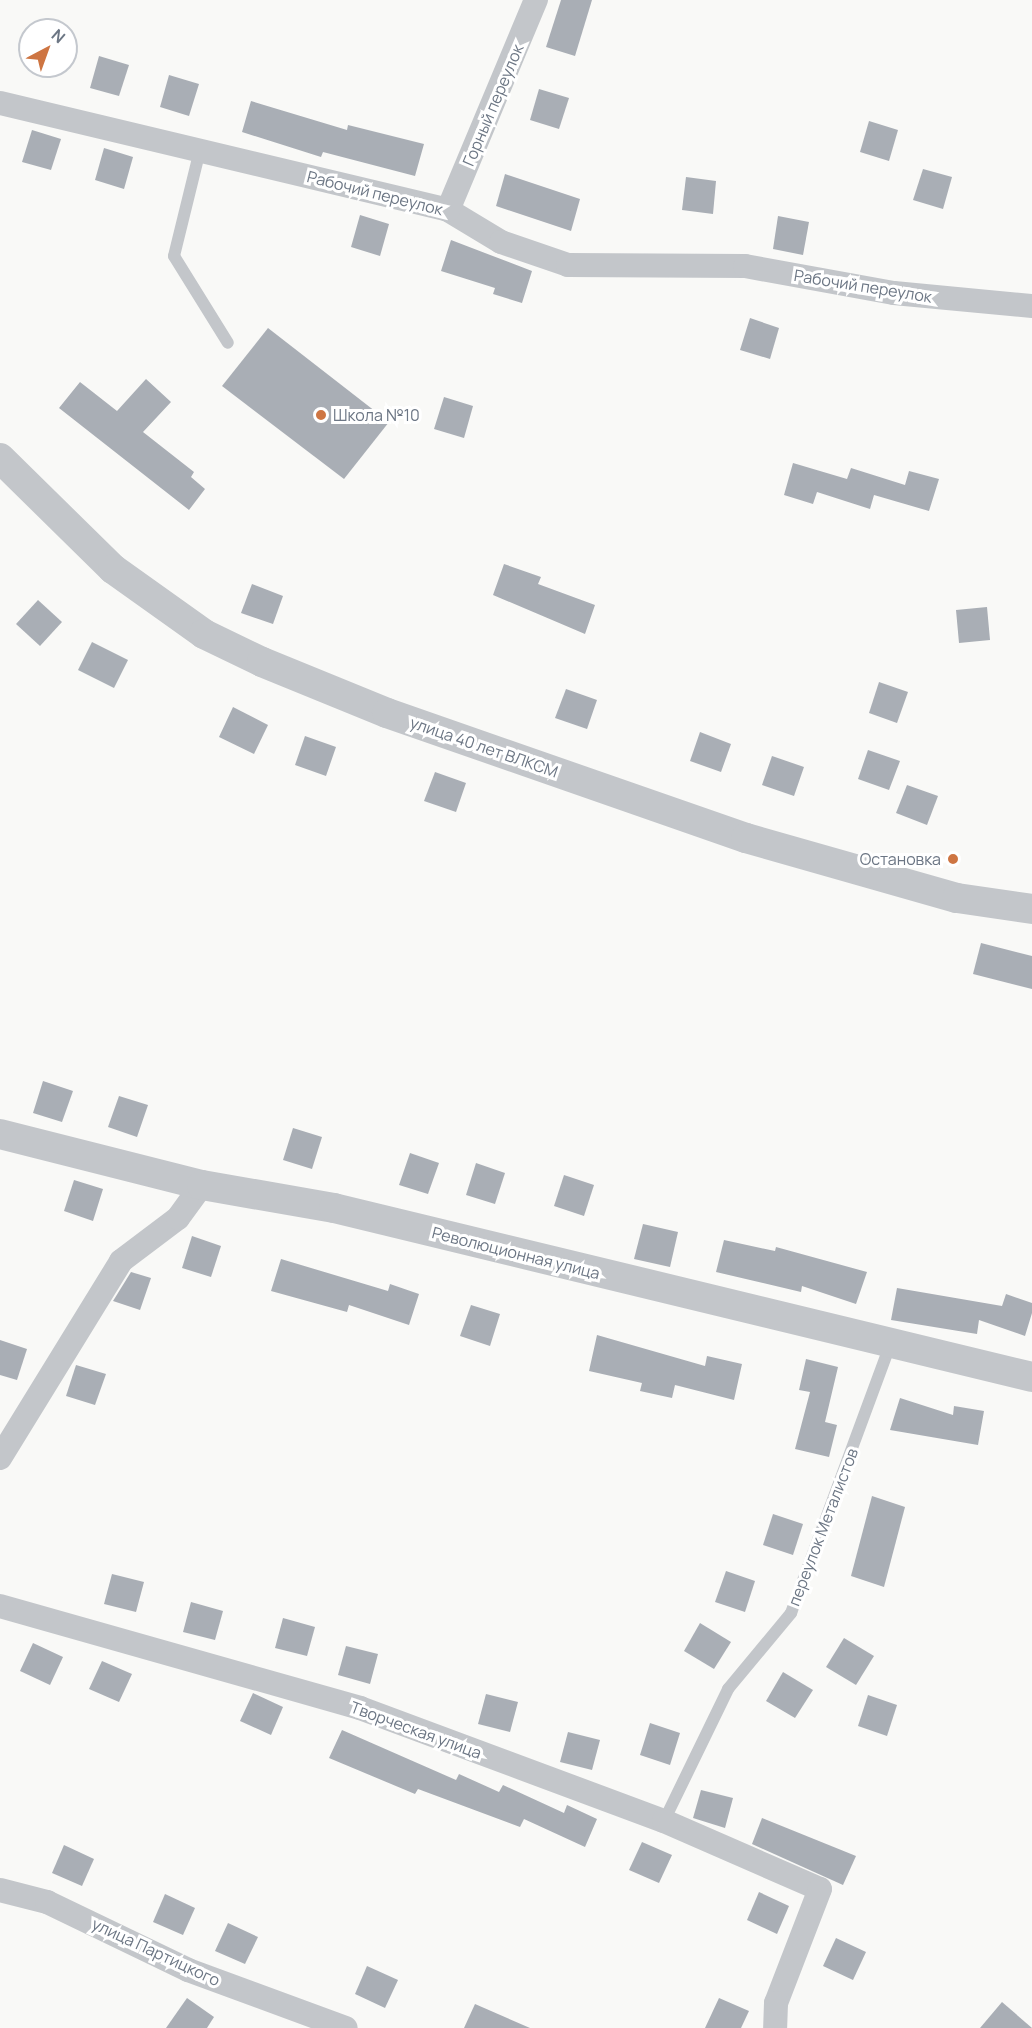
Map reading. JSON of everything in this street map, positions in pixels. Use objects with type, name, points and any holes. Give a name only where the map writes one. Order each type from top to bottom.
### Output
[{"type":"street","name":"Горный переулок","points":[[448,210],[536,0]]},
{"type":"street","name":"Рабочий переулок","points":[[0,103],[448,210],[501,242],[568,265],[745,266],[894,292],[1032,306]]},
{"type":"street","name":"улица 40 лет ВЛКСМ","points":[[0,458],[122,576],[204,634],[262,662],[387,713],[746,838],[917,888],[1032,909]]},
{"type":"street","name":"Революционная улица","points":[[0,1134],[202,1185],[334,1208],[890,1346],[1032,1377]]},
{"type":"street","points":[[0,1458],[114,1270],[137,1246],[178,1218],[202,1185]]},
{"type":"street","name":"Творческая улица","points":[[0,1606],[360,1708],[664,1821],[820,1888],[776,2003],[776,2028]]},
{"type":"street","name":"улица Партицкого","points":[[0,1890],[47,1902],[188,1970],[346,2028]]},
{"type":"lane","points":[[200,150],[174,256],[228,343]]},
{"type":"lane","name":"переулок Металистов","points":[[664,1821],[728,1689],[791,1613],[890,1346]]},
{"type":"building","points":[[561,0],[592,0],[575,56],[546,47]]},
{"type":"building","points":[[99,56],[129,65],[119,96],[90,88]]},
{"type":"building","points":[[169,75],[199,84],[189,116],[160,107]]},
{"type":"building","points":[[539,89],[569,98],[559,129],[530,120]]},
{"type":"building","points":[[251,101],[347,130],[348,125],[424,144],[415,176],[323,152],[321,157],[242,132]]},
{"type":"building","points":[[869,121],[898,130],[889,161],[860,152]]},
{"type":"building","points":[[32,130],[61,139],[51,170],[22,162]]},
{"type":"building","points":[[104,148],[133,157],[124,189],[95,180]]},
{"type":"building","points":[[923,169],[952,177],[943,209],[913,200]]},
{"type":"building","points":[[505,174],[580,199],[571,231],[496,206]]},
{"type":"building","points":[[686,177],[716,181],[713,214],[682,210]]},
{"type":"building","points":[[360,215],[389,224],[380,256],[351,247]]},
{"type":"building","points":[[778,216],[809,222],[803,255],[773,249]]},
{"type":"building","points":[[451,240],[532,271],[522,303],[493,294],[495,288],[441,271]]},
{"type":"building","points":[[750,318],[779,328],[770,359],[740,350]]},
{"type":"building","name":"Школа №10","points":[[268,328],[389,422],[344,479],[222,386]]},
{"type":"building","points":[[146,379],[171,402],[143,432],[194,472],[191,477],[205,489],[189,510],[59,408],[80,382],[117,411]]},
{"type":"building","points":[[444,397],[473,406],[464,438],[434,429]]},
{"type":"building","points":[[793,463],[847,479],[851,468],[905,485],[909,471],[939,479],[929,511],[874,495],[870,509],[817,492],[813,504],[784,495]]},
{"type":"building","points":[[504,564],[541,577],[538,584],[595,605],[585,634],[493,595]]},
{"type":"building","points":[[252,584],[283,596],[273,624],[241,613]]},
{"type":"building","points":[[38,600],[62,622],[40,646],[16,624]]},
{"type":"building","points":[[987,607],[990,640],[959,643],[956,610]]},
{"type":"building","points":[[92,642],[128,660],[114,688],[78,670]]},
{"type":"building","points":[[879,682],[908,692],[897,723],[869,713]]},
{"type":"building","points":[[566,689],[597,700],[587,729],[555,718]]},
{"type":"building","points":[[233,707],[268,725],[254,754],[219,737]]},
{"type":"building","points":[[700,732],[731,744],[721,772],[690,761]]},
{"type":"building","points":[[305,736],[336,747],[326,776],[295,765]]},
{"type":"building","points":[[868,750],[900,761],[889,790],[858,779]]},
{"type":"building","points":[[772,756],[804,767],[794,796],[762,785]]},
{"type":"building","points":[[435,772],[466,783],[456,812],[424,801]]},
{"type":"building","points":[[907,785],[938,796],[927,825],[896,813]]},
{"type":"building","points":[[981,943],[1032,956],[1032,989],[973,974]]},
{"type":"building","points":[[43,1081],[73,1091],[62,1122],[33,1113]]},
{"type":"building","points":[[119,1096],[148,1105],[137,1137],[108,1127]]},
{"type":"building","points":[[293,1128],[322,1137],[312,1169],[283,1160]]},
{"type":"building","points":[[410,1153],[439,1163],[428,1194],[399,1185]]},
{"type":"building","points":[[476,1163],[505,1173],[495,1204],[466,1195]]},
{"type":"building","points":[[564,1175],[594,1185],[584,1216],[554,1206]]},
{"type":"building","points":[[74,1180],[103,1189],[93,1221],[64,1211]]},
{"type":"building","points":[[643,1224],[678,1232],[670,1267],[634,1259]]},
{"type":"building","points":[[192,1236],[221,1246],[211,1277],[182,1268]]},
{"type":"building","points":[[724,1240],[775,1251],[776,1247],[867,1272],[856,1304],[802,1286],[801,1292],[716,1272]]},
{"type":"building","points":[[281,1259],[388,1291],[390,1284],[419,1294],[409,1325],[349,1305],[347,1312],[271,1291]]},
{"type":"building","points":[[131,1272],[151,1278],[140,1310],[113,1301]]},
{"type":"building","points":[[897,1288],[1002,1306],[1006,1294],[1032,1303],[1032,1313],[1025,1336],[979,1320],[977,1334],[891,1320]]},
{"type":"building","points":[[471,1305],[500,1314],[490,1346],[460,1336]]},
{"type":"building","points":[[597,1335],[705,1366],[707,1356],[742,1364],[734,1400],[675,1385],[672,1398],[640,1391],[642,1383],[589,1371]]},
{"type":"building","points":[[0,1340],[27,1349],[17,1380],[0,1375]]},
{"type":"building","points":[[806,1359],[838,1367],[825,1422],[837,1425],[829,1457],[795,1449],[810,1392],[799,1390]]},
{"type":"building","points":[[76,1365],[106,1374],[95,1405],[66,1396]]},
{"type":"building","points":[[900,1398],[953,1415],[954,1406],[984,1411],[978,1445],[890,1430]]},
{"type":"building","points":[[872,1496],[905,1507],[884,1587],[851,1576]]},
{"type":"building","points":[[773,1514],[803,1524],[793,1555],[763,1545]]},
{"type":"building","points":[[726,1571],[755,1581],[745,1612],[715,1602]]},
{"type":"building","points":[[112,1574],[144,1582],[136,1612],[104,1604]]},
{"type":"building","points":[[191,1602],[223,1611],[215,1640],[183,1632]]},
{"type":"building","points":[[283,1618],[315,1627],[307,1656],[275,1648]]},
{"type":"building","points":[[700,1623],[731,1642],[714,1669],[684,1651]]},
{"type":"building","points":[[844,1638],[874,1656],[856,1685],[826,1667]]},
{"type":"building","points":[[33,1643],[63,1657],[50,1685],[20,1671]]},
{"type":"building","points":[[346,1646],[378,1654],[370,1684],[338,1675]]},
{"type":"building","points":[[102,1661],[132,1674],[119,1702],[89,1689]]},
{"type":"building","points":[[783,1672],[813,1690],[795,1718],[766,1701]]},
{"type":"building","points":[[253,1693],[283,1707],[271,1735],[240,1721]]},
{"type":"building","points":[[486,1694],[518,1702],[510,1732],[478,1724]]},
{"type":"building","points":[[868,1695],[897,1705],[887,1736],[858,1726]]},
{"type":"building","points":[[650,1723],[680,1733],[670,1765],[640,1755]]},
{"type":"building","points":[[342,1730],[456,1780],[459,1774],[499,1792],[503,1785],[564,1813],[567,1805],[597,1819],[585,1847],[524,1819],[520,1827],[418,1789],[415,1794],[329,1758]]},
{"type":"building","points":[[568,1732],[600,1740],[592,1770],[560,1762]]},
{"type":"building","points":[[701,1790],[733,1798],[725,1828],[693,1818]]},
{"type":"building","points":[[762,1818],[856,1856],[843,1885],[752,1844]]},
{"type":"building","points":[[642,1842],[672,1855],[659,1883],[629,1870]]},
{"type":"building","points":[[64,1845],[94,1859],[82,1886],[52,1873]]},
{"type":"building","points":[[759,1892],[789,1906],[777,1934],[747,1920]]},
{"type":"building","points":[[165,1894],[195,1908],[183,1935],[153,1922]]},
{"type":"building","points":[[228,1923],[258,1937],[245,1964],[215,1951]]},
{"type":"building","points":[[836,1938],[866,1952],[853,1980],[823,1966]]},
{"type":"building","points":[[367,1966],[398,1980],[385,2008],[355,1994]]},
{"type":"building","points":[[187,1998],[214,2017],[207,2028],[166,2028]]},
{"type":"building","points":[[719,1998],[749,2011],[741,2028],[705,2028]]},
{"type":"building","points":[[1002,2002],[1032,2028],[980,2028]]},
{"type":"building","points":[[475,2004],[530,2028],[464,2028]]},
{"type":"place","name":"Школа №10","points":[[321,415]]},
{"type":"place","name":"Остановка","points":[[953,859]]}]
